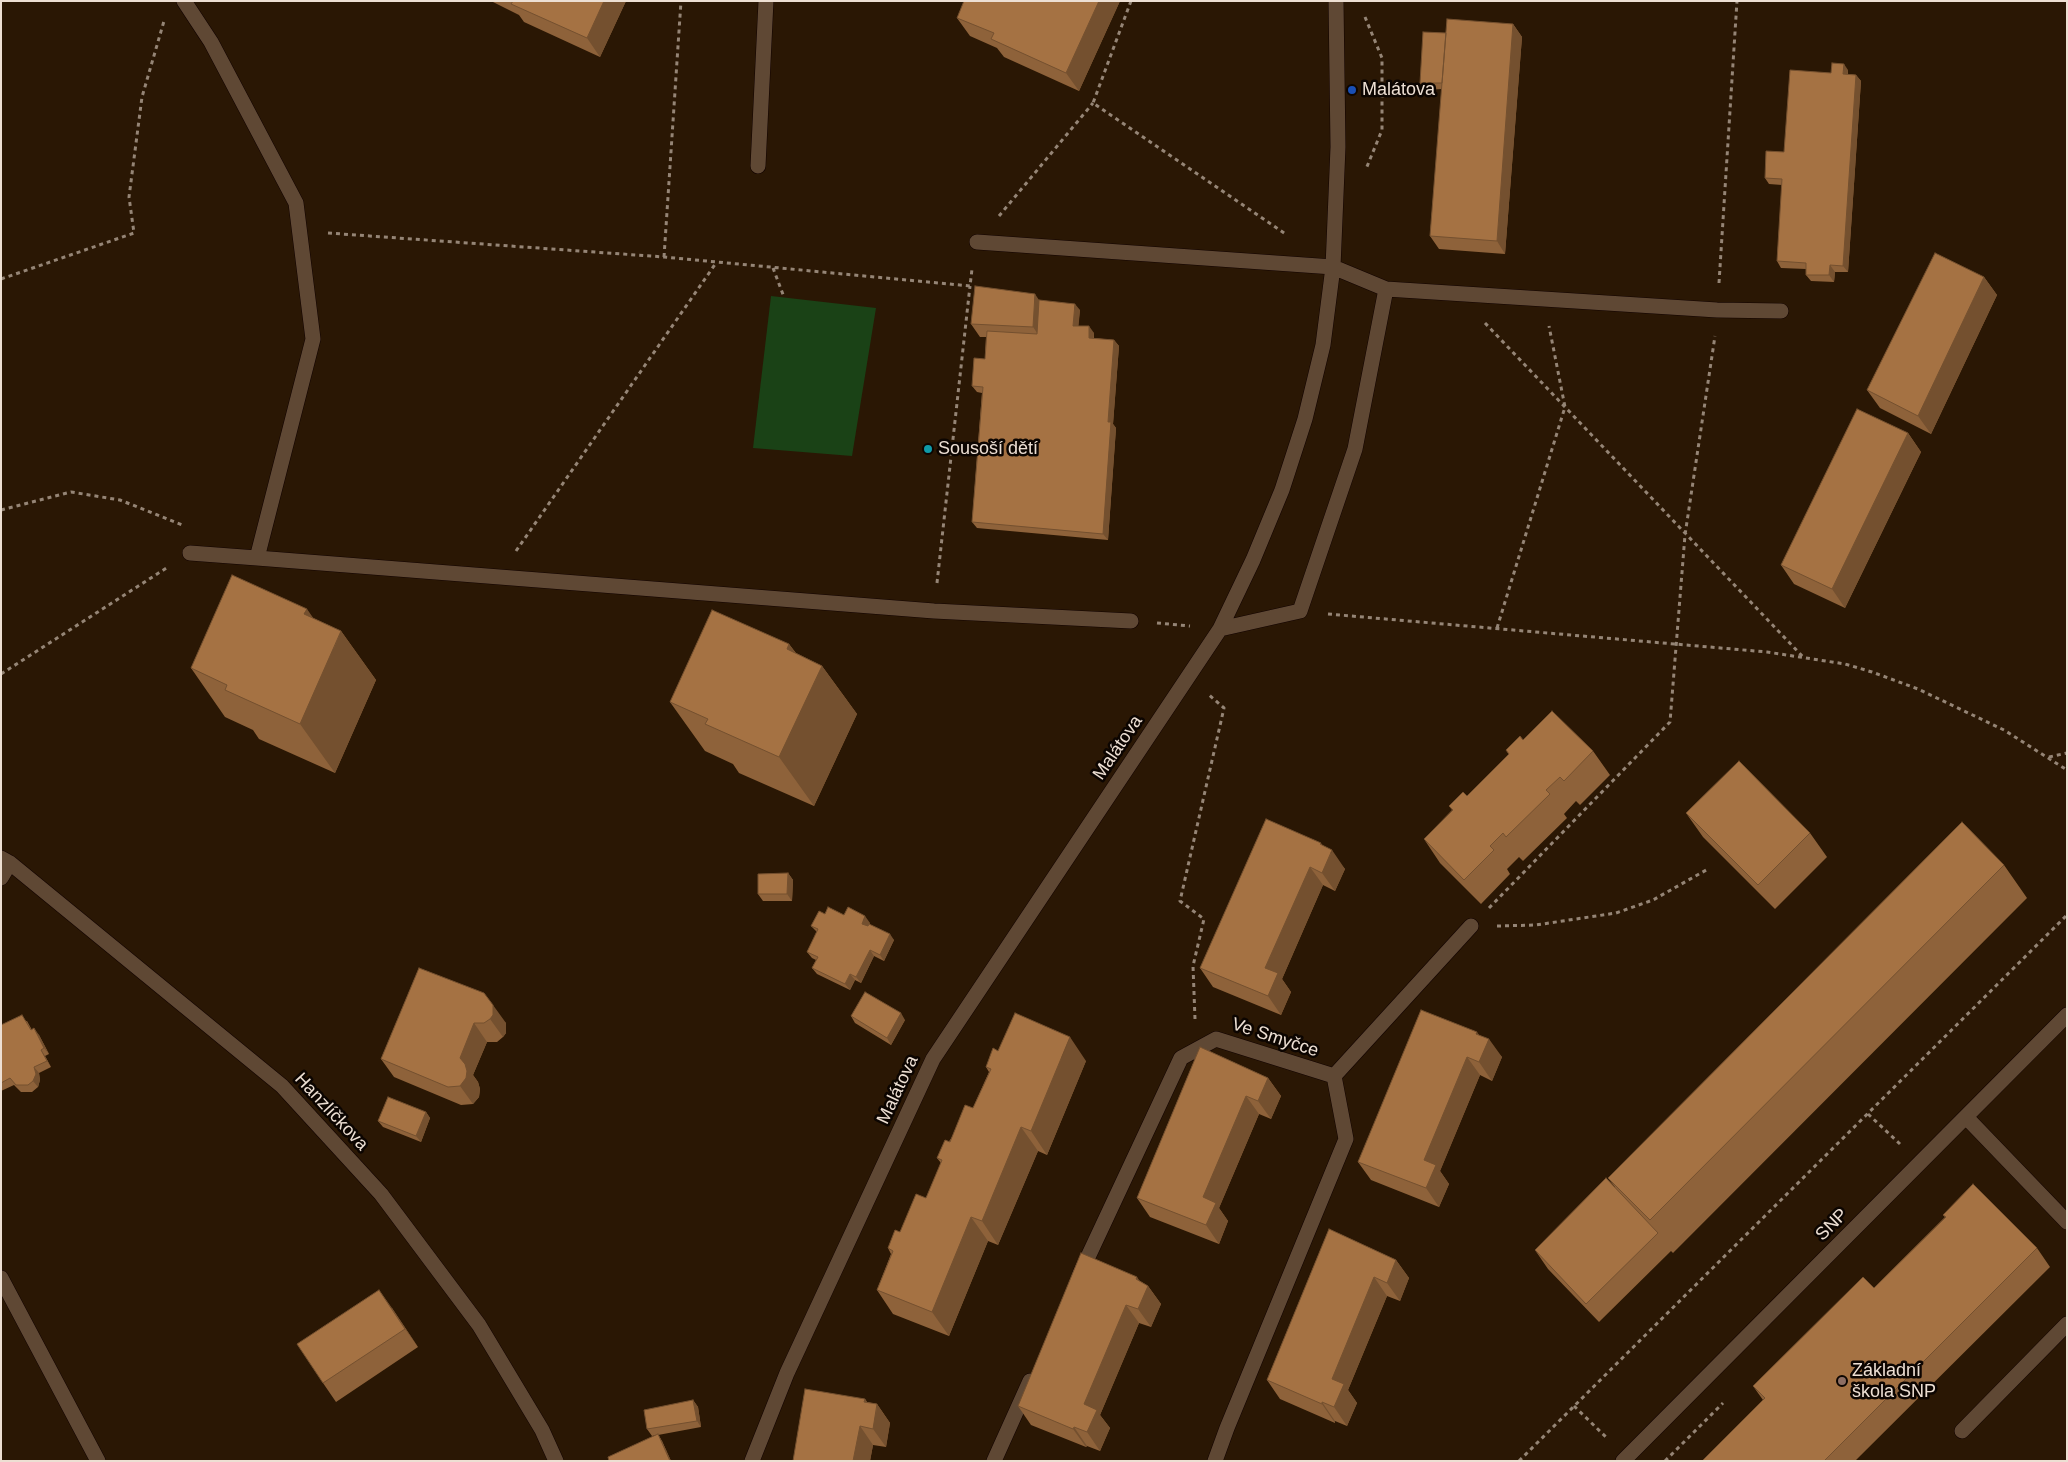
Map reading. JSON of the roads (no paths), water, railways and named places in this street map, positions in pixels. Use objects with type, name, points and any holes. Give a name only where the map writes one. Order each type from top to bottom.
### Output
[{"type":"street","points":[[184,1],[211,42],[296,203],[300,231],[313,338],[256,558]]},
{"type":"street","points":[[758,166],[766,1]]},
{"type":"street","name":"Malátova","points":[[752,1461],[786,1373],[932,1059],[1220,629],[1254,560],[1282,490],[1305,419],[1323,345],[1333,267],[1338,147],[1336,1]]},
{"type":"street","points":[[977,242],[1333,267],[1386,289],[1717,310],[1781,311]]},
{"type":"street","points":[[1220,629],[1300,611],[1355,449],[1386,289]]},
{"type":"street","points":[[190,553],[934,610],[1131,621]]},
{"type":"street","points":[[1,878],[6,860]]},
{"type":"street","name":"Hanzlíčkova","points":[[6,860],[282,1086],[381,1194],[479,1325],[542,1430],[556,1461]]},
{"type":"street","points":[[1334,1076],[1471,926]]},
{"type":"street","name":"SNP","points":[[1625,1459],[2067,1015]]},
{"type":"street","name":"Ve Smyčce","points":[[1073,1288],[1181,1058],[1216,1039],[1334,1076],[1346,1139],[1215,1461]]},
{"type":"street","points":[[1966,1117],[2067,1222]]},
{"type":"street","points":[[1,1278],[98,1461]]},
{"type":"street","points":[[1962,1432],[2067,1324]]},
{"type":"street","points":[[994,1461],[1036,1368]]},
{"type":"place","name":"Malátova","points":[[1352,90]]},
{"type":"place","name":"Sousoší dětí","points":[[928,449]]},
{"type":"place","name":"Základní škola SNP","points":[[1842,1381]]}]
